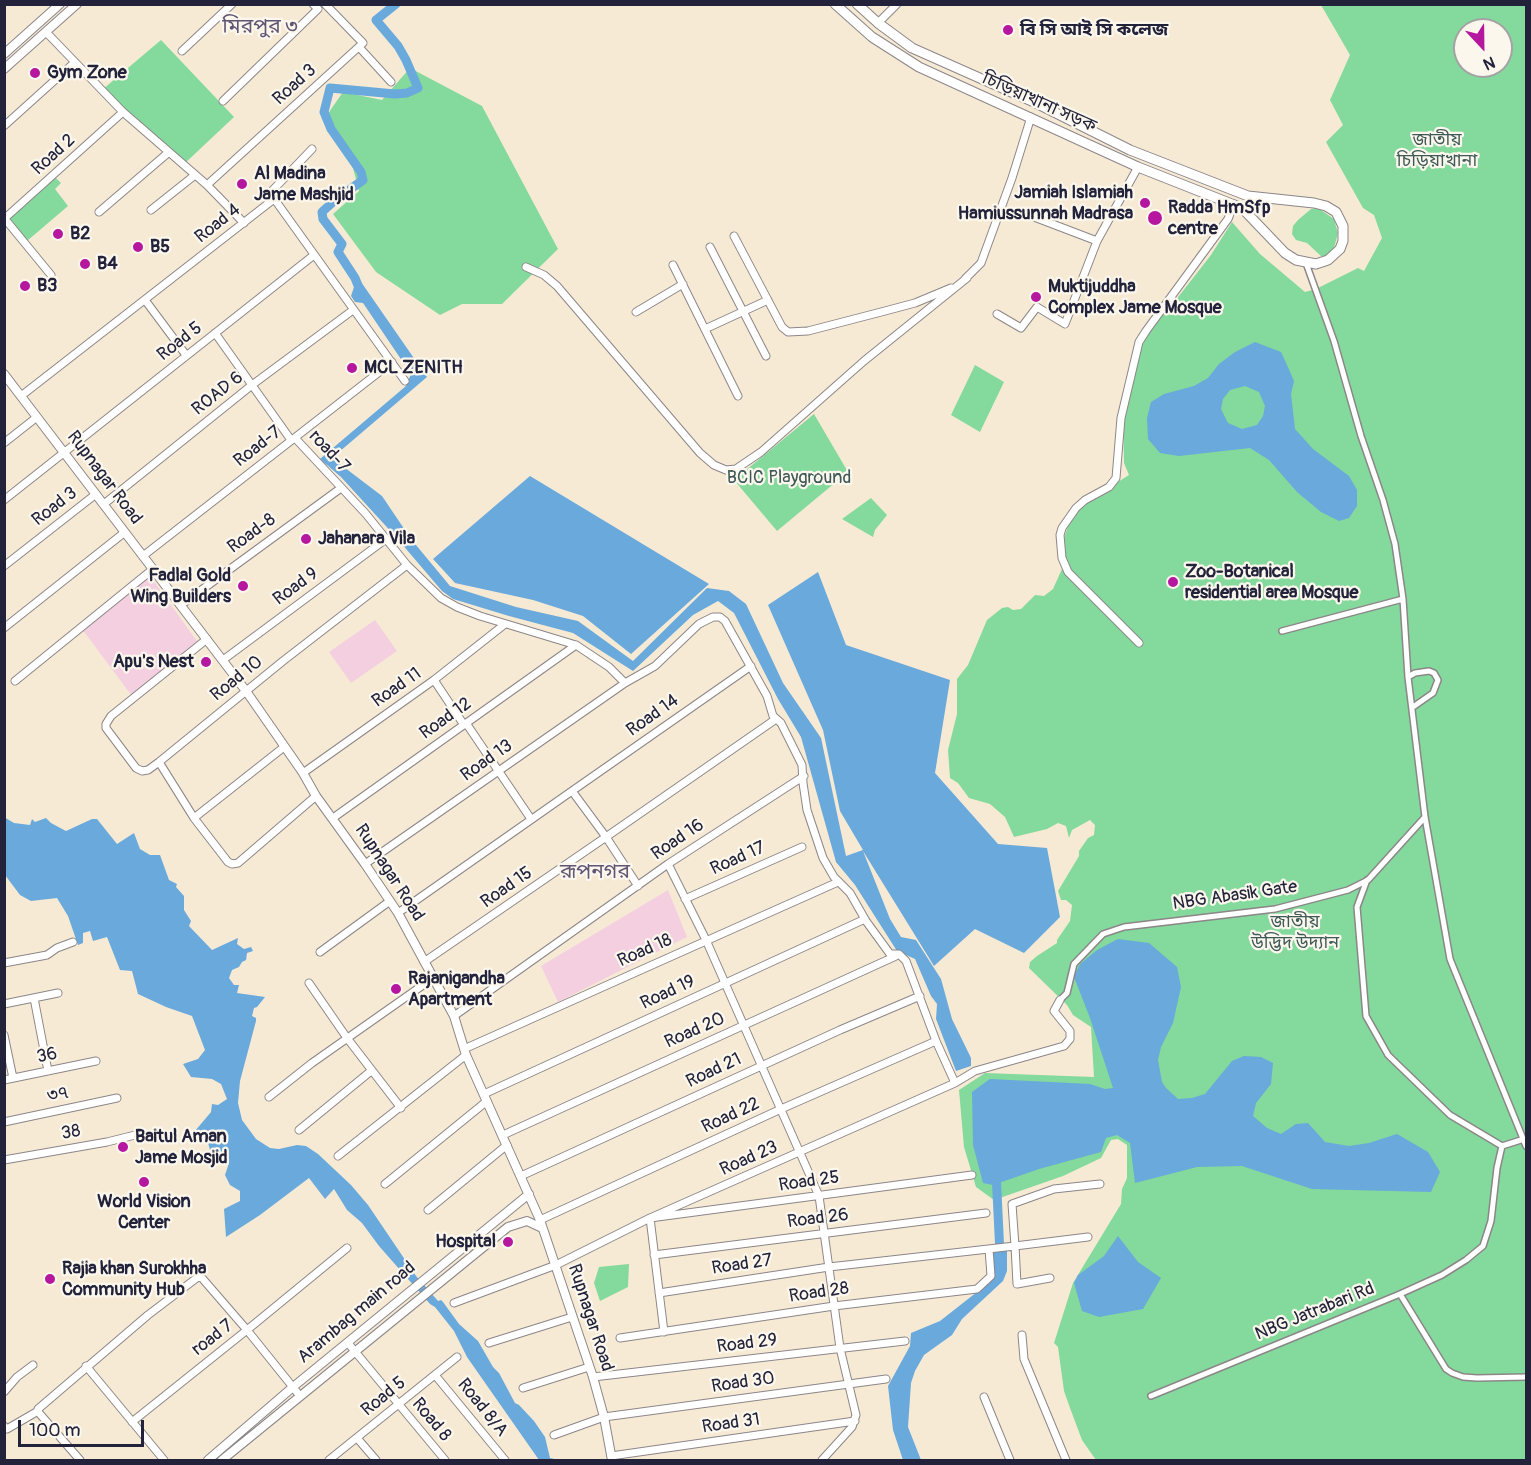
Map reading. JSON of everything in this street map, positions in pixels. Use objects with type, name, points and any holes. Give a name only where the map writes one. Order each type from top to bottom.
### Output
[{"type":"main road","name":"চিড়িয়াখানা সড়ক","points":[[835,4],[893,52],[919,67],[1138,167],[1238,206],[1285,253],[1296,260],[1316,264],[1328,260],[1340,249],[1343,241],[1343,226],[1336,212],[1326,206],[1248,196],[1130,150],[1036,103],[912,48],[857,4]]},
{"type":"main road","points":[[868,33],[878,23]]},
{"type":"main road","points":[[1031,117],[1036,103]]},
{"type":"main road","points":[[1238,206],[1248,196]]},
{"type":"street","points":[[4,54],[60,4]]},
{"type":"street","points":[[4,69],[77,4]]},
{"type":"street","points":[[182,51],[232,4]]},
{"type":"street","points":[[223,100],[318,9],[313,4]]},
{"type":"street","points":[[325,4],[363,43],[359,47],[392,82]]},
{"type":"street","points":[[878,23],[897,4]]},
{"type":"street","points":[[46,32],[123,112],[207,185],[244,223]]},
{"type":"street","name":"Road 3","points":[[207,185],[359,47]]},
{"type":"street","points":[[4,126],[75,62]]},
{"type":"street","name":"Road 2","points":[[5,219],[123,112]]},
{"type":"street","points":[[526,267],[544,275],[557,286],[700,453],[714,465],[726,470],[736,469],[753,458],[864,361],[967,278],[981,263],[1031,117]]},
{"type":"street","points":[[312,149],[270,193],[405,381]]},
{"type":"street","points":[[99,212],[169,152]]},
{"type":"street","points":[[997,314],[1021,328],[1037,307],[1065,324],[1097,241],[1138,167]]},
{"type":"street","points":[[151,210],[195,175]]},
{"type":"street","name":"Road 4","points":[[21,396],[274,200]]},
{"type":"street","points":[[1139,643],[1068,572],[1062,558],[1060,535],[1062,528],[1076,508],[1085,500],[1109,487],[1116,478],[1121,418],[1139,342],[1238,206]]},
{"type":"street","points":[[1021,212],[1097,241]]},
{"type":"street","points":[[5,219],[51,275]]},
{"type":"street","points":[[734,236],[782,327],[788,332],[798,333],[915,303],[945,291],[967,278]]},
{"type":"street","points":[[710,246],[766,356]]},
{"type":"street","name":"Road 5","points":[[64,451],[314,255]]},
{"type":"street","points":[[1306,263],[1334,341],[1395,544],[1403,598],[1408,677],[1425,818],[1450,959],[1525,1143],[1503,1146],[1450,1115],[1388,1054],[1366,1016],[1357,907],[1368,880]]},
{"type":"street","points":[[673,265],[738,396]]},
{"type":"street","points":[[636,312],[683,284]]},
{"type":"street","points":[[145,300],[186,355]]},
{"type":"street","points":[[705,329],[768,300]]},
{"type":"street","name":"ROAD 6","points":[[104,504],[252,385],[353,310]]},
{"type":"street","name":"road-7","points":[[215,333],[293,439],[341,488],[393,550],[441,598],[457,607],[505,624],[576,645],[609,668],[625,683]]},
{"type":"street","name":"Road-7","points":[[143,556],[392,362]]},
{"type":"street","name":"Rupnagar Road","points":[[4,374],[246,691],[398,913],[454,1016],[465,1052],[541,1224],[593,1377],[604,1417],[611,1458]]},
{"type":"street","points":[[4,443],[37,417]]},
{"type":"street","points":[[4,500],[64,451]]},
{"type":"street","name":"Road-8","points":[[181,605],[341,488]]},
{"type":"street","name":"Road 3","points":[[4,566],[96,494]]},
{"type":"street","points":[[4,628],[125,532]]},
{"type":"street","name":"Road 9","points":[[223,660],[386,539]]},
{"type":"street","name":"Road 10","points":[[159,762],[407,565]]},
{"type":"street","points":[[15,681],[153,569]]},
{"type":"street","points":[[1282,631],[1403,598]]},
{"type":"street","name":"Road 13","points":[[365,864],[625,683],[655,666],[693,629],[712,617],[720,617],[725,621],[751,666]]},
{"type":"street","name":"Road 11","points":[[303,772],[434,680],[505,624]]},
{"type":"street","points":[[207,639],[111,716],[106,728],[136,768],[142,771],[148,770],[159,762],[194,818],[228,862],[232,864],[238,863],[316,796]]},
{"type":"street","name":"Road 12","points":[[333,818],[576,645]]},
{"type":"street","points":[[751,666],[767,696],[772,716],[781,723],[802,765],[807,810],[823,858],[890,954],[899,954],[906,961],[936,1041],[955,1083]]},
{"type":"street","name":"Road 14","points":[[531,819],[751,666]]},
{"type":"street","points":[[1408,677],[1415,673],[1429,671],[1434,673],[1438,680],[1433,693],[1413,707]]},
{"type":"street","points":[[398,913],[531,819],[434,680]]},
{"type":"street","name":"Road 15","points":[[424,962],[636,818],[776,719]]},
{"type":"street","points":[[194,818],[284,747]]},
{"type":"street","name":"Road 16","points":[[454,1016],[668,864],[804,776]]},
{"type":"street","points":[[572,790],[638,886]]},
{"type":"street","name":"NBG Abasik Gate","points":[[1059,1000],[1067,993],[1074,964],[1103,934],[1131,925],[1275,909],[1348,890],[1368,880],[1425,818]]},
{"type":"street","name":"Road 17","points":[[685,899],[802,847]]},
{"type":"street","points":[[668,864],[706,940],[819,1196],[840,1348],[856,1415],[855,1421],[822,1461]]},
{"type":"street","name":"Road 18","points":[[338,1156],[401,1108],[465,1052],[706,940],[838,882]]},
{"type":"street","points":[[320,952],[390,901]]},
{"type":"street","name":"Road 19","points":[[385,1184],[486,1097],[865,919]]},
{"type":"street","points":[[4,963],[47,955],[73,942]]},
{"type":"street","name":"Road 20","points":[[503,1135],[899,954]]},
{"type":"street","points":[[269,1096],[433,978]]},
{"type":"street","points":[[309,983],[371,1071],[401,1108]]},
{"type":"street","points":[[4,1004],[58,993]]},
{"type":"street","name":"Road 21","points":[[521,1176],[920,996]]},
{"type":"street","points":[[34,998],[48,1071]]},
{"type":"street","name":"Road 23","points":[[454,1303],[556,1265],[650,1218],[955,1083],[975,1071],[1064,1046],[1070,1039],[1070,1031],[1054,1011],[1059,1000]]},
{"type":"street","points":[[4,1035],[9,1079]]},
{"type":"street","name":"Road 22","points":[[541,1224],[781,1110],[936,1041]]},
{"type":"street","name":"36","points":[[9,1079],[96,1061]]},
{"type":"street","points":[[299,1130],[371,1071]]},
{"type":"street","name":"৩৭","points":[[4,1122],[117,1098]]},
{"type":"street","name":"38","points":[[4,1160],[107,1142],[143,1133]]},
{"type":"street","points":[[428,1210],[507,1145]]},
{"type":"street","points":[[1400,1294],[1442,1275],[1466,1260],[1482,1246],[1491,1221],[1497,1168],[1503,1146]]},
{"type":"street","name":"Road 25","points":[[650,1218],[972,1175]]},
{"type":"street","points":[[1050,1278],[1017,1284],[1012,1204],[1054,1189],[1100,1184]]},
{"type":"street","name":"Arambag main road","points":[[208,1461],[293,1387],[529,1194]]},
{"type":"street","name":"Road 26","points":[[654,1255],[986,1213]]},
{"type":"street","points":[[650,1218],[664,1332]]},
{"type":"street","name":"Arambag main road","points":[[222,1461],[508,1227],[527,1221],[541,1224]]},
{"type":"street","name":"Road 27","points":[[659,1293],[829,1267],[1088,1237]]},
{"type":"street","points":[[4,1426],[7,1429],[38,1411],[41,1405],[86,1366],[198,1277],[202,1278],[247,1330],[347,1248]]},
{"type":"street","name":"Road 28","points":[[620,1338],[834,1306],[977,1289],[991,1276],[989,1249]]},
{"type":"street","points":[[411,1290],[419,1299]]},
{"type":"street","name":"NBG Jatrabari Rd","points":[[1151,1396],[1400,1294],[1446,1369],[1452,1373],[1477,1378],[1527,1377]]},
{"type":"street","points":[[489,1343],[572,1317]]},
{"type":"street","name":"road 7","points":[[132,1422],[247,1330],[300,1396]]},
{"type":"street","points":[[1022,1335],[1023,1359],[1066,1461]]},
{"type":"street","name":"Road 29","points":[[593,1377],[905,1341]]},
{"type":"street","name":"Road 8","points":[[348,1343],[445,1461]]},
{"type":"street","name":"Road 5","points":[[329,1461],[457,1357]]},
{"type":"street","points":[[4,1392],[17,1377],[33,1365]]},
{"type":"street","points":[[86,1366],[164,1461]]},
{"type":"street","points":[[523,1388],[589,1367]]},
{"type":"street","name":"Road 8/A","points":[[435,1375],[505,1461]]},
{"type":"street","name":"Road 30","points":[[554,1435],[604,1417],[886,1379]]},
{"type":"street","points":[[984,1397],[1010,1461]]},
{"type":"street","points":[[38,1411],[80,1461]]},
{"type":"street","name":"Road 31","points":[[611,1458],[855,1421]]},
{"type":"street","points":[[357,1438],[376,1461]]},
{"type":"shaded area","points":[[150,576],[199,644],[132,696],[82,629]]},
{"type":"shaded area","points":[[375,620],[397,651],[351,683],[329,652]]},
{"type":"shaded area","points":[[668,890],[687,937],[558,1002],[541,966]]},
{"type":"green space","name":"জাতীয় উদ্ভিদ উদ্যান","points":[[1321,5],[1526,5],[1526,1460],[1096,1460],[1082,1440],[1070,1408],[1064,1391],[1058,1347],[1054,1343],[1073,1283],[1121,1204],[1122,1189],[1127,1178],[1127,1145],[1118,1139],[1111,1140],[1101,1158],[1063,1176],[994,1200],[976,1187],[964,1147],[959,1090],[985,1073],[1094,1077],[1091,1027],[1073,1015],[1067,1005],[1029,968],[1030,962],[1057,943],[1070,921],[1072,905],[1066,900],[1061,900],[1058,891],[1079,856],[1079,851],[1088,838],[1094,835],[1095,825],[1090,820],[1072,830],[1069,838],[1066,826],[1058,823],[1047,829],[1014,837],[1005,817],[990,804],[969,798],[958,783],[950,778],[948,750],[957,714],[957,679],[968,665],[987,620],[1002,608],[1021,609],[1035,595],[1044,596],[1053,589],[1066,560],[1063,541],[1070,520],[1086,502],[1129,475],[1124,463],[1123,421],[1132,378],[1144,341],[1154,323],[1168,310],[1211,255],[1232,222],[1260,254],[1305,292],[1316,289],[1358,268],[1364,271],[1382,238],[1374,215],[1363,208],[1326,142],[1343,125],[1330,100],[1350,55]]},
{"type":"green space","points":[[161,40],[234,117],[183,165],[102,90]]},
{"type":"green space","points":[[410,68],[482,106],[558,249],[502,304],[462,304],[440,315],[376,272],[333,214],[359,191],[348,149],[327,115],[343,92],[382,100]]},
{"type":"green space","points":[[55,177],[61,183],[55,189],[68,206],[27,241],[7,219]]},
{"type":"green space","points":[[1318,208],[1334,219],[1338,233],[1334,248],[1326,256],[1321,256],[1307,243],[1296,240],[1292,234],[1293,226],[1298,220],[1311,209]]},
{"type":"green space","points":[[975,365],[1004,382],[980,432],[951,415]]},
{"type":"green space","name":"BCIC Playground","points":[[814,414],[848,472],[777,531],[734,480]]},
{"type":"green space","points":[[871,498],[887,515],[875,530],[873,537],[842,519]]},
{"type":"green space","points":[[629,1264],[628,1287],[600,1301],[594,1283],[599,1267]]},
{"type":"water","points":[[359,279],[427,377],[332,458],[382,496],[411,539],[450,586],[516,607],[578,621],[633,661],[707,588],[729,591],[746,604],[783,683],[821,738],[846,856],[863,850],[840,811],[823,730],[768,605],[818,572],[846,645],[950,680],[935,773],[998,844],[1047,848],[1060,917],[1024,953],[975,929],[934,966],[863,851],[890,919],[901,937],[916,940],[941,979],[952,1019],[971,1058],[971,1066],[956,1071],[936,1019],[937,1004],[931,996],[915,959],[897,951],[855,885],[836,862],[801,737],[778,699],[734,613],[718,601],[693,615],[633,671],[573,633],[453,599],[442,591],[341,477],[320,459],[406,386],[411,374],[363,303],[355,302],[351,296]]},
{"type":"water","points":[[1255,342],[1281,352],[1294,381],[1291,394],[1295,429],[1313,449],[1349,476],[1357,490],[1357,506],[1349,518],[1339,521],[1321,512],[1297,492],[1269,460],[1250,448],[1179,456],[1160,453],[1148,439],[1147,418],[1151,402],[1164,394],[1194,386],[1208,378],[1219,364],[1235,352]],"holes":[[[1245,386],[1259,392],[1265,406],[1263,416],[1257,425],[1242,429],[1228,423],[1221,409],[1223,399],[1230,390]]]},
{"type":"water","points":[[530,476],[709,584],[631,654],[583,616],[533,600],[455,583],[433,559]]},
{"type":"water","points":[[4,817],[14,823],[30,825],[32,819],[35,822],[46,818],[66,831],[92,819],[97,819],[117,844],[134,833],[140,849],[150,855],[160,855],[169,880],[177,884],[176,887],[184,896],[184,910],[191,921],[189,926],[212,950],[238,938],[237,944],[244,949],[251,947],[253,951],[247,953],[246,960],[232,970],[229,978],[234,985],[239,985],[237,993],[265,997],[254,1008],[252,1016],[256,1018],[256,1021],[240,1081],[238,1103],[242,1120],[256,1139],[270,1148],[306,1146],[318,1154],[351,1185],[368,1205],[416,1276],[438,1301],[443,1302],[459,1324],[478,1341],[515,1403],[534,1421],[545,1437],[550,1458],[559,1460],[539,1460],[467,1357],[454,1331],[379,1246],[362,1223],[347,1210],[334,1189],[325,1199],[309,1178],[226,1237],[224,1209],[240,1201],[240,1191],[230,1185],[225,1175],[229,1163],[222,1155],[210,1150],[207,1139],[196,1137],[195,1131],[211,1112],[212,1104],[218,1105],[227,1099],[221,1084],[212,1079],[191,1077],[183,1064],[198,1059],[205,1050],[192,1016],[138,994],[132,971],[120,970],[107,937],[93,941],[90,931],[83,933],[83,943],[78,945],[68,916],[57,898],[31,901],[20,895],[5,875]]},
{"type":"water","points":[[1118,939],[1149,943],[1177,967],[1181,987],[1173,1023],[1161,1047],[1158,1060],[1162,1082],[1178,1099],[1205,1094],[1232,1061],[1244,1056],[1261,1057],[1273,1063],[1271,1084],[1256,1103],[1253,1116],[1267,1128],[1281,1134],[1296,1124],[1308,1123],[1325,1142],[1349,1146],[1369,1143],[1397,1134],[1428,1152],[1440,1172],[1431,1192],[1312,1189],[1242,1166],[1197,1167],[1135,1183],[1130,1143],[1117,1135],[1106,1138],[1101,1152],[1039,1169],[993,1185],[983,1183],[973,1145],[972,1092],[990,1079],[1090,1084],[1105,1089],[1113,1088],[1074,977],[1080,964],[1097,950]]},
{"type":"water","points":[[1118,1236],[1138,1262],[1161,1278],[1143,1309],[1099,1317],[1082,1311],[1074,1283],[1078,1275],[1104,1256]]},
{"type":"water","points":[[1007,1248],[1007,1271],[1003,1281],[962,1319],[952,1335],[924,1355],[915,1371],[911,1383],[908,1427],[921,1460],[903,1460],[893,1430],[888,1386],[910,1346],[911,1333],[940,1321],[991,1281],[993,1276],[992,1249]]},
{"type":"waterway","points":[[361,293],[355,278],[338,252],[342,244],[323,219],[322,212],[363,180],[361,172],[331,129],[324,112],[330,88],[395,94],[407,93],[418,88],[398,46],[376,20],[396,4]]},
{"type":"waterway","points":[[996,1172],[1000,1254]]},
{"type":"place","name":"বি সি আই সি কলেজ","points":[[1008,30]]},
{"type":"place","name":"Gym Zone","points":[[35,73]]},
{"type":"place","name":"Al Madina Jame Mashjid","points":[[242,184]]},
{"type":"place","name":"Jamiah Islamiah Hamiussunnah Madrasa","points":[[1145,203]]},
{"type":"place","name":"Radda HmSfp centre","points":[[1155,218]]},
{"type":"place","name":"B2","points":[[58,234]]},
{"type":"place","name":"B5","points":[[138,247]]},
{"type":"place","name":"B4","points":[[85,264]]},
{"type":"place","name":"B3","points":[[25,286]]},
{"type":"place","name":"Muktijuddha Complex Jame Mosque","points":[[1036,297]]},
{"type":"place","name":"MCL ZENITH","points":[[352,368]]},
{"type":"place","name":"Jahanara Vila","points":[[306,539]]},
{"type":"place","name":"Zoo-Botanical residential area Mosque","points":[[1173,582]]},
{"type":"place","name":"Fadlal Gold Wing Builders","points":[[243,586]]},
{"type":"place","name":"Apu's Nest","points":[[206,662]]},
{"type":"place","name":"Rajanigandha Apartment","points":[[396,989]]},
{"type":"place","name":"Baitul Aman Jame Mosjid","points":[[123,1147]]},
{"type":"place","name":"World Vision Center","points":[[144,1182]]},
{"type":"place","name":"Hospital","points":[[508,1242]]},
{"type":"place","name":"Rajia khan Surokhha Community Hub","points":[[50,1279]]},
{"type":"district","name":"মিরপুর ৩","points":[[260,28]]},
{"type":"district","name":"রূপনগর","points":[[595,873]]},
{"type":"park label","name":"জাতীয় চিড়িয়াখানা","points":[[1437,150]]}]
